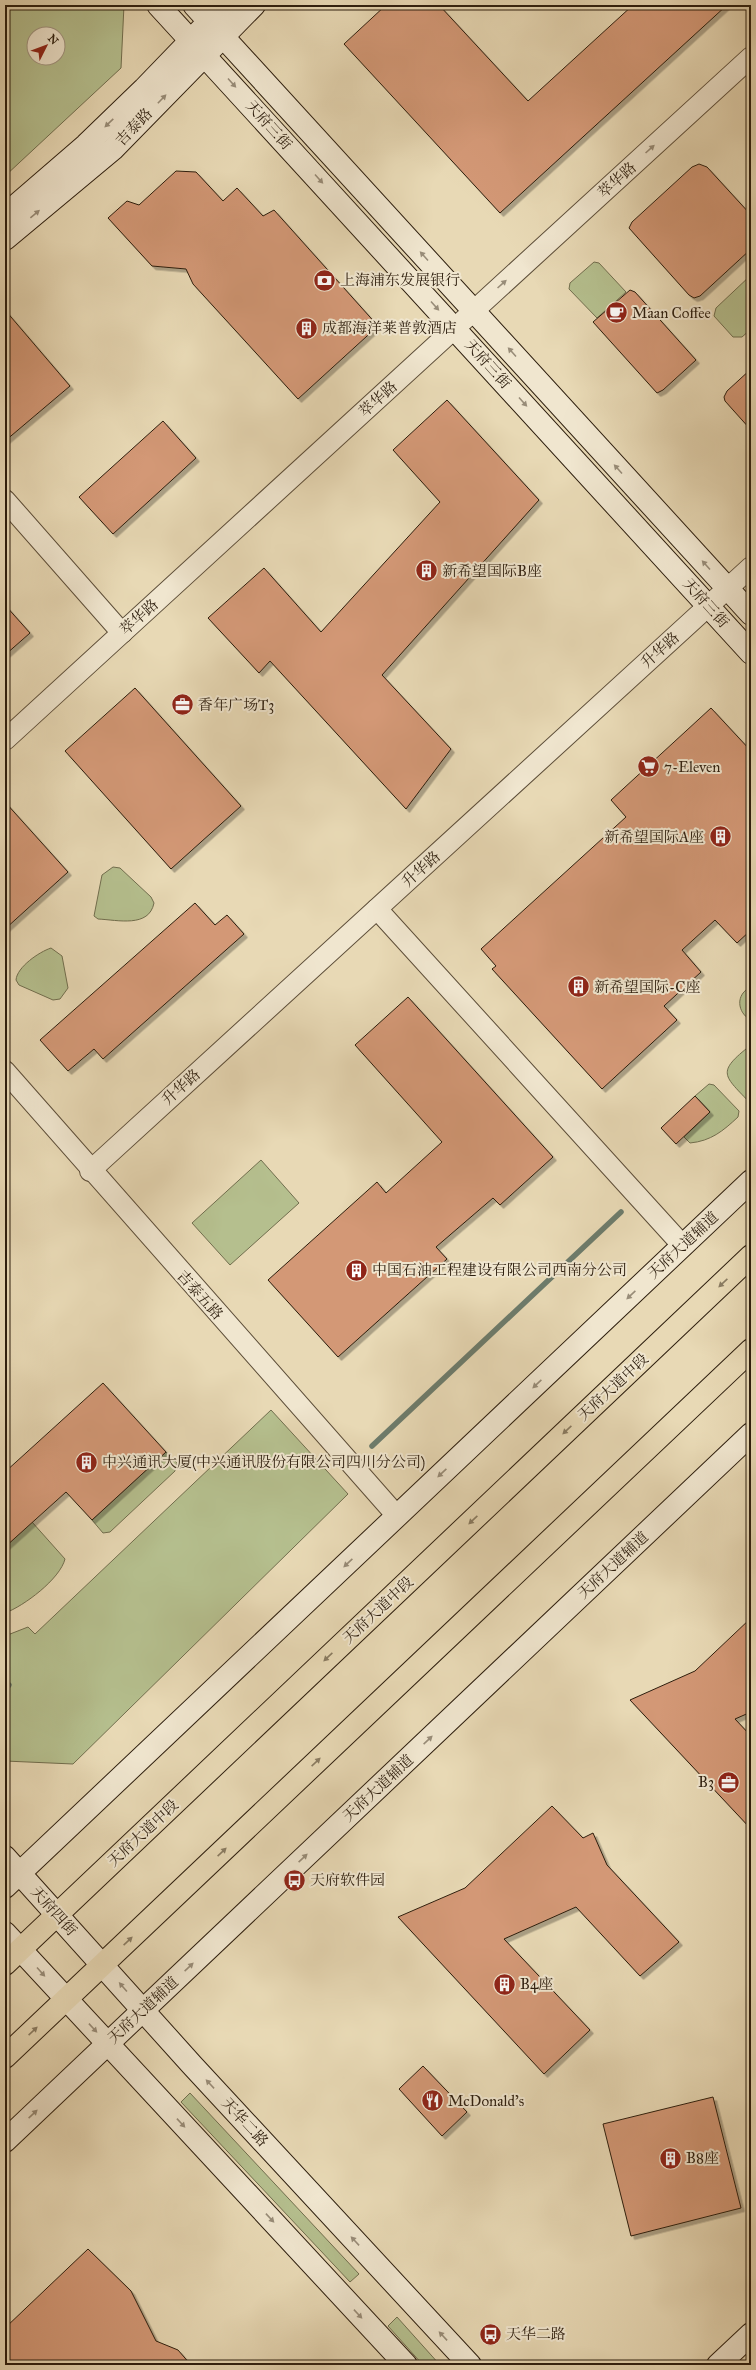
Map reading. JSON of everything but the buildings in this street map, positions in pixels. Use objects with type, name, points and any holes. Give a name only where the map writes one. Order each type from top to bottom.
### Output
[{"type":"main road","name":"天府大道中段","points":[[13,1956],[751,1256]]},
{"type":"main road","points":[[5,2058],[751,1350]]},
{"type":"street","name":"天府三街","points":[[158,5],[751,653]]},
{"type":"street","name":"天府三街","points":[[194,5],[751,614]]},
{"type":"street","name":"吉泰路","points":[[216,28],[225,5]]},
{"type":"street","name":"吉泰路","points":[[5,239],[113,149],[198,47],[216,28],[254,5]]},
{"type":"street","name":"吉泰路","points":[[5,215],[86,145],[144,89],[198,47]]},
{"type":"street","name":"萃华路","points":[[5,740],[751,57]]},
{"type":"street","points":[[5,500],[122,633]]},
{"type":"street","name":"升华路","points":[[90,1171],[751,567]]},
{"type":"street","points":[[377,909],[683,1246]]},
{"type":"street","name":"吉泰五路","points":[[5,1072],[90,1171],[397,1516]]},
{"type":"street","name":"天府大道辅道","points":[[12,1880],[751,1181]]},
{"type":"street","name":"天府大道辅道","points":[[5,2141],[751,1434]]},
{"type":"street","name":"天府四街","points":[[5,1857],[12,1880],[57,1914],[103,1965]]},
{"type":"street","points":[[5,1932],[13,1956],[66,2000],[406,2365]]},
{"type":"street","name":"天华二路","points":[[103,1965],[470,2365]]},
{"type":"street","points":[[718,2365],[751,2334]]},
{"type":"green space","points":[[5,5],[124,5],[121,68],[5,176]]},
{"type":"green space","points":[[594,262],[599,263],[626,292],[597,318],[569,289],[570,283]]},
{"type":"green space","points":[[751,275],[751,329],[742,337],[733,337],[714,316],[716,308]]},
{"type":"green space","points":[[113,867],[120,868],[151,897],[154,903],[151,911],[146,916],[132,921],[123,921],[98,919],[94,916],[102,875]]},
{"type":"green space","points":[[51,948],[62,956],[68,988],[60,999],[53,1000],[19,985],[16,980],[17,975],[24,965],[35,956]]},
{"type":"green space","points":[[751,987],[751,1020],[743,1013],[740,999],[742,994]]},
{"type":"green space","points":[[751,1045],[751,1104],[730,1080],[727,1074],[728,1068],[732,1062]]},
{"type":"green space","points":[[709,1084],[714,1085],[739,1111],[738,1117],[727,1127],[710,1138],[690,1143],[684,1137],[710,1112],[695,1096]]},
{"type":"green space","points":[[261,1160],[299,1203],[230,1265],[192,1223]]},
{"type":"green space","points":[[271,1410],[348,1494],[73,1764],[5,1761],[5,1636],[28,1627],[35,1634]]},
{"type":"green space","points":[[166,1452],[177,1463],[175,1471],[110,1532],[103,1533],[92,1520]]},
{"type":"green space","points":[[32,1522],[65,1559],[62,1567],[49,1583],[31,1598],[5,1613],[5,1547]]},
{"type":"green space","points":[[190,2093],[359,2274],[350,2282],[181,2102]]},
{"type":"green space","points":[[397,2317],[440,2365],[423,2365],[388,2326]]},
{"type":"waterway","points":[[372,1446],[621,1212]]},
{"type":"waterway","points":[[5,1690],[9,1685]]},
{"type":"place","name":"上海浦东发展银行","points":[[325,280]]},
{"type":"place","name":"Maan Coffee","points":[[617,313]]},
{"type":"place","name":"成都海洋莱普敦酒店","points":[[307,328]]},
{"type":"place","name":"新希望国际B座","points":[[426,571]]},
{"type":"place","name":"香年广场T3","points":[[183,705]]},
{"type":"place","name":"7-Eleven","points":[[648,767]]},
{"type":"place","name":"新希望国际A座","points":[[720,837]]},
{"type":"place","name":"新希望国际-C座","points":[[578,987]]},
{"type":"place","name":"中国石油工程建设有限公司西南分公司","points":[[357,1270]]},
{"type":"place","name":"中兴通讯大厦(中兴通讯股份有限公司四川分公司)","points":[[86,1462]]},
{"type":"place","name":"B3","points":[[729,1782]]},
{"type":"place","name":"天府软件园","points":[[294,1880]]},
{"type":"place","name":"B4座","points":[[504,1984]]},
{"type":"place","name":"McDonald's","points":[[433,2101]]},
{"type":"place","name":"B8座","points":[[670,2158]]},
{"type":"place","name":"天华二路","points":[[490,2334]]}]
